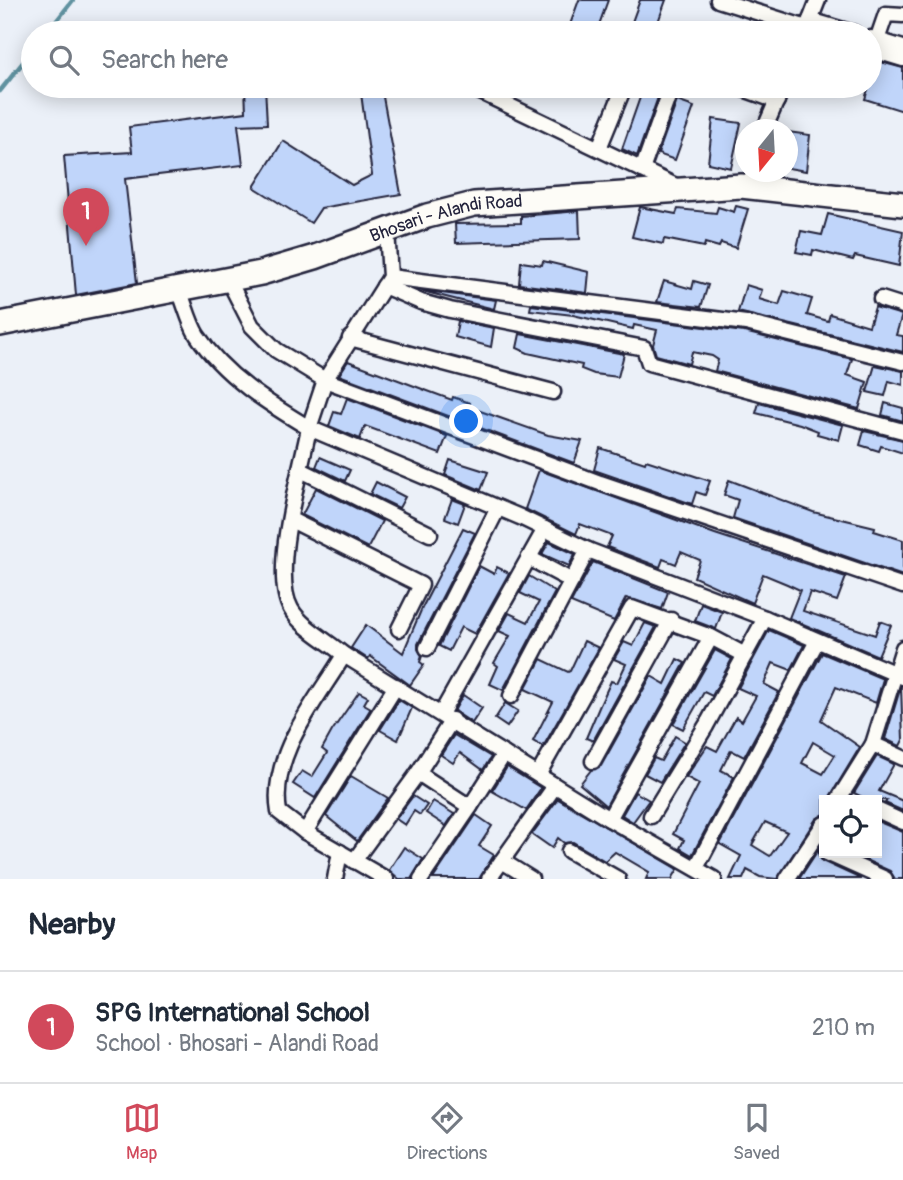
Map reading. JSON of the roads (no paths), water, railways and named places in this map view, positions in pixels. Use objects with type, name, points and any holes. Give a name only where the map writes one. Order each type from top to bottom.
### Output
[{"type":"main road","name":"Bhosari - Alandi Road","points":[[0,324],[229,281],[315,257],[387,230],[474,204],[679,188],[735,180]]},
{"type":"main road","name":"Bhosari - Alandi Road","points":[[763,182],[903,204]]},
{"type":"street","points":[[718,0],[787,21]]},
{"type":"street","points":[[809,21],[818,0]]},
{"type":"street","points":[[882,22],[886,14],[903,15]]},
{"type":"street","points":[[882,44],[903,48]]},
{"type":"street","points":[[882,47],[903,59]]},
{"type":"street","points":[[493,98],[679,188]]},
{"type":"street","points":[[599,148],[620,98]]},
{"type":"street","points":[[642,170],[669,98]]},
{"type":"street","points":[[769,119],[777,100],[771,98]]},
{"type":"street","points":[[387,230],[387,281],[325,380],[309,428],[283,560],[283,587],[291,609],[344,654],[609,820],[714,879]]},
{"type":"street","points":[[229,281],[252,326],[276,350],[325,380],[600,483],[903,586]]},
{"type":"street","points":[[387,281],[746,323],[903,362]]},
{"type":"street","points":[[387,281],[421,302],[645,348],[649,363],[903,431]]},
{"type":"street","points":[[179,290],[197,335],[228,369],[259,398],[309,428],[498,508],[588,550],[765,618],[899,675]]},
{"type":"street","points":[[881,299],[903,306]]},
{"type":"street","points":[[350,338],[553,392]]},
{"type":"street","points":[[301,470],[430,534]]},
{"type":"street","points":[[427,648],[498,508]]},
{"type":"street","points":[[291,520],[421,585],[400,629]]},
{"type":"street","points":[[354,861],[418,773],[545,529]]},
{"type":"street","points":[[512,696],[588,550]]},
{"type":"street","points":[[529,558],[572,581]]},
{"type":"street","points":[[538,775],[630,610],[637,608],[671,620],[745,655]]},
{"type":"street","points":[[651,816],[765,618]]},
{"type":"street","points":[[593,761],[671,620]]},
{"type":"street","points":[[609,820],[711,638]]},
{"type":"street","points":[[696,868],[817,641]]},
{"type":"street","points":[[847,795],[873,744],[899,675],[903,648]]},
{"type":"street","points":[[344,654],[292,740],[277,792],[279,812],[305,832],[386,879]]},
{"type":"street","points":[[305,832],[397,686]]},
{"type":"street","points":[[873,744],[903,758]]},
{"type":"street","points":[[421,879],[505,754]]},
{"type":"street","points":[[418,773],[470,807]]},
{"type":"street","points":[[489,879],[555,786]]},
{"type":"street","points":[[882,812],[903,822]]},
{"type":"street","points":[[569,851],[618,879]]},
{"type":"street","points":[[335,879],[340,852]]},
{"type":"street","points":[[786,879],[819,852]]},
{"type":"street","points":[[839,858],[885,879]]},
{"type":"street","points":[[502,861],[531,879]]},
{"type":"waterway","points":[[56,21],[73,0]]},
{"type":"waterway","points":[[0,91],[21,65]]},
{"type":"place","name":"SPG International School","points":[[86,246]]}]
